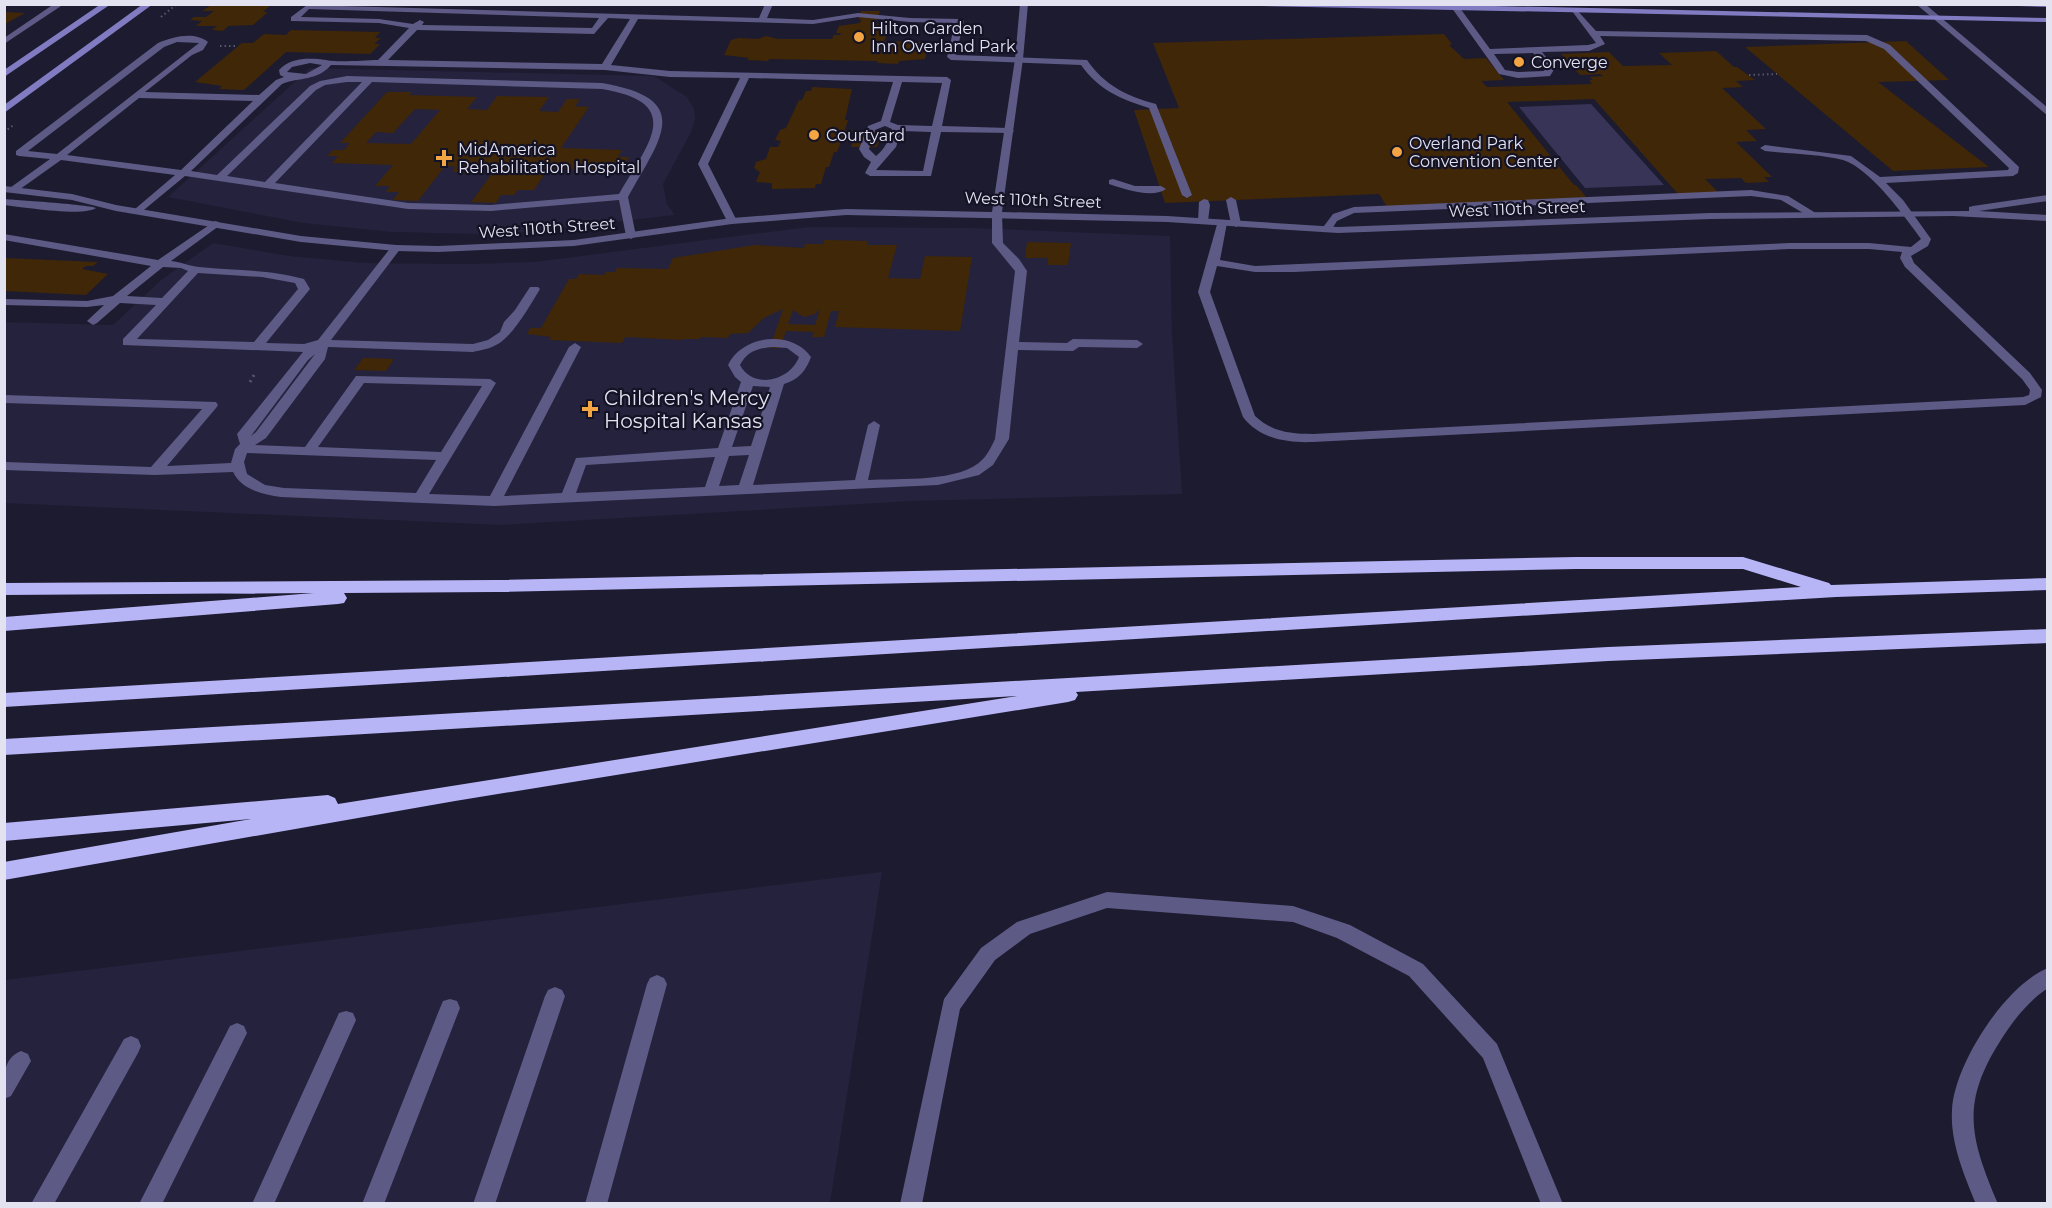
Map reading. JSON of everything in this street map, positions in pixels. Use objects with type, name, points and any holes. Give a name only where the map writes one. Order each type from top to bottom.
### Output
[{"type":"highway","points":[[4,589],[495,586],[1469,565],[1743,563],[1836,591]]},
{"type":"highway","points":[[4,700],[1836,591],[2048,584]]},
{"type":"highway","points":[[4,624],[495,586]]},
{"type":"highway","points":[[4,747],[1608,654],[2048,636]]},
{"type":"highway","points":[[4,871],[455,793],[1174,678]]},
{"type":"highway","points":[[4,832],[455,793]]},
{"type":"main road","points":[[4,74],[107,4]]},
{"type":"main road","points":[[4,110],[149,4]]},
{"type":"main road","points":[[1261,4],[1453,6],[1576,11],[2048,20]]},
{"type":"main road","points":[[2018,4],[2048,5]]},
{"type":"street","points":[[4,42],[60,4]]},
{"type":"street","points":[[762,20],[769,4]]},
{"type":"street","points":[[237,467],[249,483],[284,494],[494,501],[860,486],[938,481],[974,472],[988,462],[1002,440],[1021,271],[1016,260],[996,244],[994,236],[1019,59],[1024,4]]},
{"type":"street","points":[[1920,4],[2046,111],[2048,124]]},
{"type":"street","points":[[1453,6],[1502,72],[1518,75],[1547,74],[1551,68],[1535,50]]},
{"type":"street","points":[[606,15],[594,31],[416,27],[379,21],[294,19],[307,7],[434,8],[606,15],[635,18],[822,21],[858,15],[960,21],[951,57],[1084,62],[1096,81],[1127,99],[1153,106],[1187,195]]},
{"type":"street","points":[[381,62],[434,8]]},
{"type":"street","points":[[1488,52],[1601,44],[1576,11]]},
{"type":"street","points":[[605,67],[635,18]]},
{"type":"street","points":[[1594,33],[1867,38],[1887,46],[2014,167],[2013,173],[1878,180]]},
{"type":"street","points":[[8,190],[59,157],[189,53],[200,48],[204,42],[196,39],[176,39],[161,45],[19,153],[59,157],[268,184],[371,202],[437,207],[514,207],[623,197]]},
{"type":"street","points":[[292,77],[283,73],[282,70],[289,65],[310,60],[326,63],[605,67],[641,69],[654,73],[947,80],[927,174],[870,173],[875,160],[889,149],[897,128]]},
{"type":"street","points":[[139,211],[183,173],[279,81],[320,72],[326,68],[326,63]]},
{"type":"street","points":[[4,66],[16,66]]},
{"type":"street","points":[[732,221],[703,164],[746,76]]},
{"type":"street","points":[[885,123],[898,79]]},
{"type":"street","points":[[220,178],[313,88],[335,80],[593,85],[620,88],[634,93],[655,109],[659,122],[655,137],[623,197],[631,236]]},
{"type":"street","points":[[268,184],[369,80]]},
{"type":"street","points":[[138,95],[261,98]]},
{"type":"street","points":[[875,160],[867,155],[864,149],[871,128],[885,123],[897,128],[1009,131]]},
{"type":"street","points":[[1222,223],[1204,292],[1249,417],[1257,426],[1283,437],[1313,438],[2014,401],[2035,397],[2036,390],[2026,376],[1910,265],[1905,258],[1906,254],[1924,244],[1926,239],[1899,202],[1878,180],[1848,158],[1766,148]]},
{"type":"street","points":[[1113,182],[1134,189],[1161,189]]},
{"type":"street","name":"West 110th Street","points":[[8,190],[72,197],[116,208],[301,239],[396,248],[512,247],[631,236],[732,221],[846,212],[997,214],[1203,221],[1326,230],[1710,216],[1953,213],[2048,218]]},
{"type":"street","points":[[1326,230],[1331,220],[1339,214],[1354,210],[1751,193],[1767,193],[1794,201],[1814,215]]},
{"type":"street","name":"West 110th Street","points":[[1953,213],[2048,198]]},
{"type":"street","points":[[1232,200],[1236,224]]},
{"type":"street","name":"West 110th Street","points":[[4,202],[64,208],[116,208]]},
{"type":"street","points":[[1203,221],[1204,202]]},
{"type":"street","points":[[93,321],[117,298],[214,224]]},
{"type":"street","points":[[4,237],[160,264],[183,265],[195,270],[242,271],[300,281],[304,289],[260,342]]},
{"type":"street","points":[[4,244],[30,241]]},
{"type":"street","points":[[1213,262],[1255,269],[1294,269],[1789,246],[1869,246],[1913,250]]},
{"type":"street","points":[[237,467],[244,446],[261,435],[288,400],[321,356],[322,343],[396,248]]},
{"type":"street","points":[[195,270],[127,342],[260,342],[304,348],[322,343],[473,348],[492,343],[505,334],[510,322],[520,312],[534,289]]},
{"type":"street","points":[[4,302],[87,304],[117,298],[165,302]]},
{"type":"street","points":[[1013,341],[1137,344]]},
{"type":"street","points":[[784,343],[802,351],[805,357],[805,364],[792,377],[778,382],[748,381],[740,377],[734,365],[742,353],[761,344],[784,343]]},
{"type":"street","points":[[494,501],[575,347]]},
{"type":"street","points":[[309,452],[360,379],[490,383],[419,499]]},
{"type":"street","points":[[710,492],[748,381]]},
{"type":"street","points":[[744,491],[778,382]]},
{"type":"street","points":[[4,399],[212,405],[155,471]]},
{"type":"street","points":[[860,486],[874,425]]},
{"type":"street","points":[[244,446],[309,452],[446,456]]},
{"type":"street","points":[[567,498],[581,461],[756,450]]},
{"type":"street","points":[[4,466],[155,471],[237,467]]},
{"type":"street","points":[[912,1203],[951,1006],[988,954],[1024,928],[1107,900],[1293,914],[1343,931],[1416,970],[1490,1051],[1552,1203]]},
{"type":"street","points":[[1987,1203],[1964,1129],[1962,1108],[1967,1088],[1979,1060],[2000,1025],[2028,991],[2048,977]]},
{"type":"street","points":[[596,1203],[657,984]]},
{"type":"street","points":[[484,1203],[555,996]]},
{"type":"street","points":[[374,1203],[450,1008]]},
{"type":"street","points":[[263,1203],[346,1020]]},
{"type":"street","points":[[150,1203],[237,1033]]},
{"type":"street","points":[[42,1203],[131,1046]]},
{"type":"street","points":[[4,1089],[21,1061]]},
{"type":"path","points":[[219,46],[238,46]]},
{"type":"path","points":[[1749,75],[1777,74]]},
{"type":"path","points":[[250,382],[254,375]]},
{"type":"shaded area","name":"MidAmerica Rehabilitation Hospital","points":[[310,68],[654,76],[687,97],[694,109],[695,119],[691,132],[663,184],[667,204],[675,215],[525,232],[478,234],[392,232],[303,223],[168,197]]},
{"type":"shaded area","points":[[1591,104],[1664,185],[1585,188],[1519,107]]},
{"type":"shaded area","name":"Children's Mercy Hospital Kansas","points":[[808,227],[972,228],[1170,236],[1172,334],[1182,494],[913,501],[501,525],[5,503],[4,322],[113,325],[161,280],[213,243],[289,256],[364,263],[469,264],[534,262]]},
{"type":"shaded area","points":[[882,872],[830,1203],[5,1203],[4,980]]},
{"type":"building","points":[[272,4],[263,12],[268,12],[253,25],[228,26],[223,31],[212,30],[217,26],[196,26],[202,21],[190,20],[194,17],[206,17],[214,11],[202,11],[211,5]]},
{"type":"building","name":"Hilton Garden Inn Overland Park","points":[[861,11],[880,11],[877,20],[873,23],[881,24],[880,27],[891,27],[884,41],[929,42],[925,59],[899,61],[898,64],[877,63],[878,61],[747,60],[749,58],[724,55],[731,40],[739,38],[758,39],[766,36],[778,39],[832,39],[834,35],[840,35],[841,33],[836,33],[839,26],[860,23],[861,19],[858,19]]},
{"type":"building","points":[[5,12],[25,13],[5,24]]},
{"type":"building","points":[[291,30],[380,32],[375,38],[381,38],[374,44],[380,44],[370,54],[286,52],[244,90],[219,89],[222,86],[195,82],[242,43],[253,43],[264,34],[286,35]]},
{"type":"building","name":"Overland Park Convention Center","points":[[1444,34],[1452,44],[1449,45],[1464,59],[1486,58],[1504,80],[1481,81],[1487,87],[1592,84],[1589,80],[1593,80],[1590,77],[1603,76],[1600,74],[1580,75],[1561,54],[1609,52],[1623,66],[1672,65],[1659,53],[1716,51],[1734,67],[1755,80],[1736,81],[1743,87],[1722,88],[1766,129],[1746,130],[1757,141],[1736,142],[1772,177],[1764,177],[1769,182],[1746,183],[1741,178],[1705,179],[1718,192],[1678,194],[1594,99],[1507,102],[1587,198],[1387,207],[1379,194],[1165,203],[1134,110],[1179,108],[1153,43]]},
{"type":"building","points":[[1906,41],[1949,80],[1878,82],[1989,167],[1893,171],[1745,47]]},
{"type":"building","name":"Courtyard","points":[[812,87],[852,89],[845,120],[848,120],[845,130],[853,130],[849,142],[841,142],[837,152],[834,152],[829,167],[826,167],[821,184],[816,184],[815,188],[772,189],[772,183],[756,182],[760,172],[754,168],[756,162],[766,159],[770,147],[778,147],[781,141],[775,140],[780,130],[786,128],[799,100],[802,100],[806,91],[811,91]]},
{"type":"building","points":[[387,92],[477,97],[467,109],[487,110],[497,96],[549,97],[539,111],[558,112],[567,99],[580,99],[575,106],[589,107],[561,148],[622,150],[618,157],[629,157],[626,163],[614,163],[610,171],[548,169],[534,190],[518,190],[514,195],[501,195],[496,203],[471,202],[496,168],[485,167],[479,173],[465,174],[452,171],[456,167],[445,166],[418,201],[393,200],[399,192],[386,192],[390,186],[375,186],[393,165],[332,163],[338,156],[327,156],[333,150],[344,150],[350,143],[340,143]],"holes":[[[415,109],[440,110],[411,144],[366,143],[376,132],[393,133]]]},
{"type":"building","name":"Courtyard","points":[[857,130],[883,131],[877,147],[851,147]]},
{"type":"building","name":"Children's Mercy Hospital Kansas","points":[[824,240],[868,241],[867,245],[897,245],[888,278],[920,279],[925,256],[972,257],[960,331],[835,327],[839,311],[831,311],[824,337],[812,337],[814,332],[786,331],[780,348],[770,348],[783,309],[764,318],[748,333],[730,334],[728,338],[701,337],[700,339],[682,340],[625,337],[622,343],[549,340],[551,337],[527,334],[530,328],[541,328],[569,279],[576,279],[579,274],[604,275],[606,272],[615,272],[617,268],[668,269],[673,258],[755,245],[804,248],[805,244],[823,244]],"holes":[[[820,309],[815,325],[788,324],[793,310],[804,317],[815,314]]]},
{"type":"building","points":[[1027,242],[1071,243],[1068,265],[1048,265],[1048,258],[1025,258]]},
{"type":"building","points":[[4,258],[98,262],[82,269],[108,274],[86,295],[4,291]]},
{"type":"building","points":[[363,358],[394,359],[386,371],[354,370]]},
{"type":"place","name":"Hilton Garden Inn Overland Park","points":[[859,37]]},
{"type":"place","name":"Converge","points":[[1519,62]]},
{"type":"place","name":"Courtyard","points":[[814,135]]},
{"type":"place","name":"Overland Park Convention Center","points":[[1397,152]]},
{"type":"place","name":"MidAmerica Rehabilitation Hospital","points":[[444,158]]},
{"type":"place","name":"Children's Mercy Hospital Kansas","points":[[590,409]]}]
